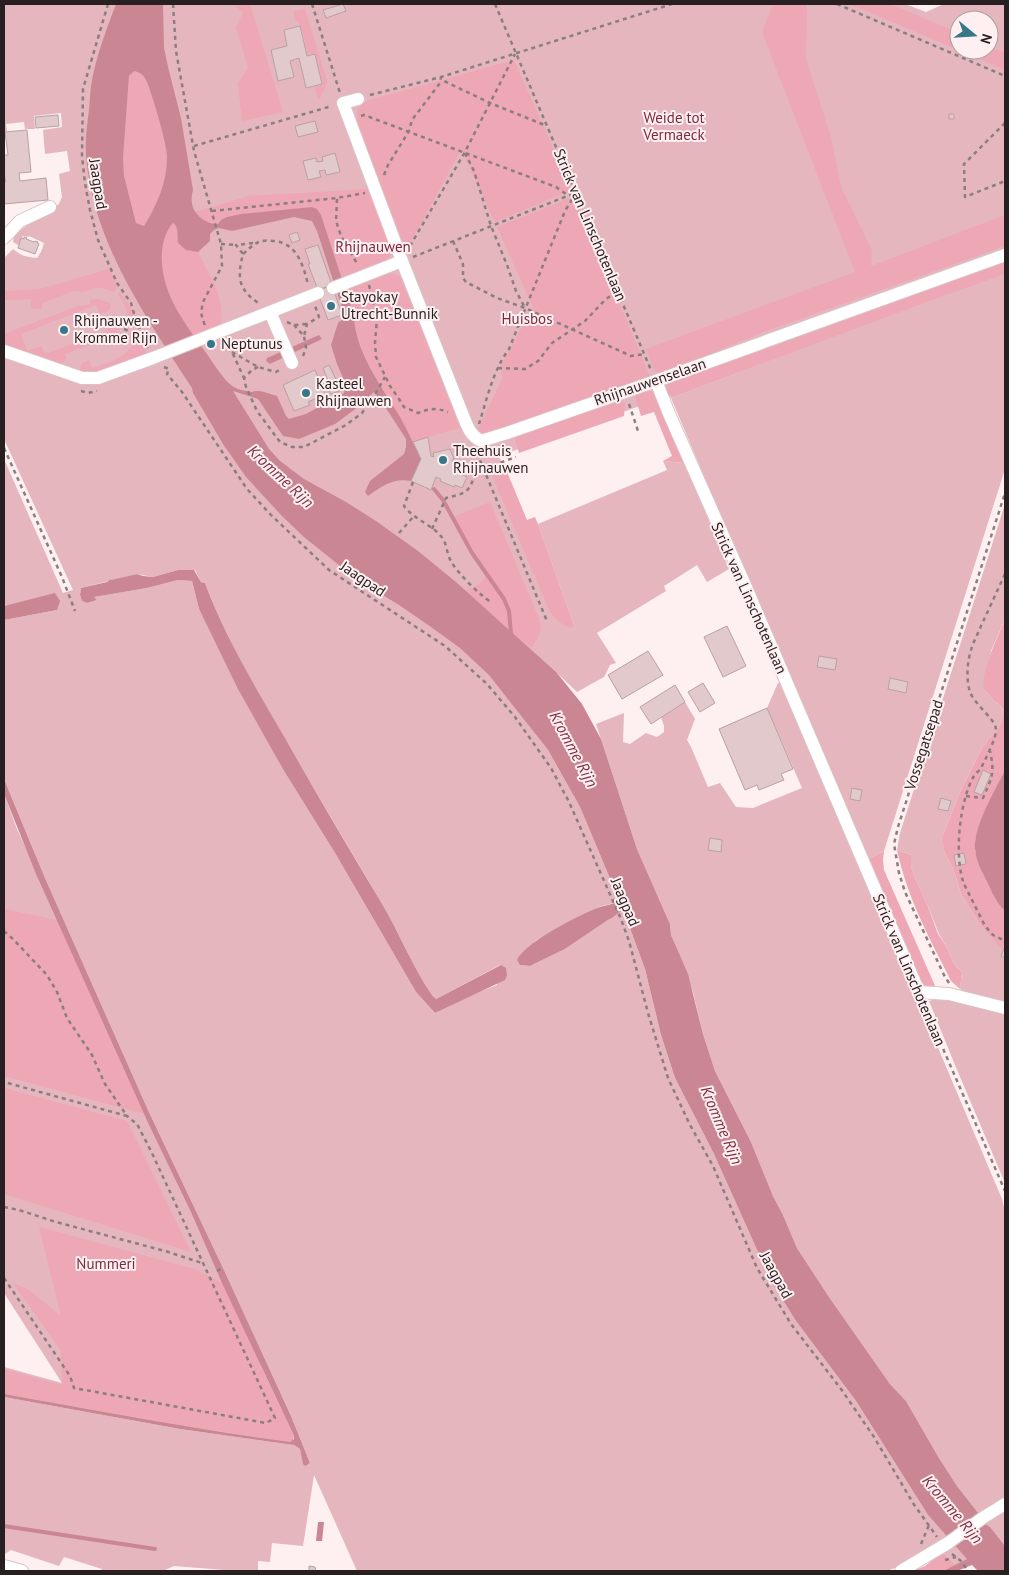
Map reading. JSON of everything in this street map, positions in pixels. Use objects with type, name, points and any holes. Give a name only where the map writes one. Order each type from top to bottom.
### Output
[{"type":"street","points":[[358,99],[344,103],[402,261],[464,418],[474,438]]},
{"type":"street","points":[[4,238],[20,221],[50,207]]},
{"type":"street","name":"Rhijnauwenselaan","points":[[474,438],[481,441],[486,440],[656,381],[1005,255]]},
{"type":"street","points":[[334,288],[402,261]]},
{"type":"street","points":[[4,351],[82,378],[98,378],[158,359],[212,335],[315,295]]},
{"type":"street","points":[[271,312],[292,361]]},
{"type":"street","name":"Strick van Linschotenlaan","points":[[656,381],[919,992]]},
{"type":"street","points":[[919,992],[949,994],[1005,1008]]},
{"type":"street","points":[[901,1571],[1005,1504]]},
{"type":"street","points":[[4,1566],[22,1571]]},
{"type":"path","name":"Jaagpad","points":[[108,4],[83,88],[82,156],[90,210],[98,240],[117,282],[131,303],[143,337],[158,359],[169,369],[167,374],[182,392],[248,489],[271,515],[329,570],[444,646],[487,684],[515,717],[551,768],[569,802],[614,902],[629,941],[648,1014],[668,1078],[713,1166],[758,1268],[791,1324],[841,1389],[874,1437],[913,1503],[945,1544]]},
{"type":"path","points":[[173,4],[176,52],[194,152],[221,244],[222,266],[203,302],[201,313],[204,324],[212,335],[232,352],[258,367],[276,372]]},
{"type":"path","points":[[194,146],[344,103],[312,4]]},
{"type":"path","name":"Strick van Linschotenlaan","points":[[495,4],[656,381]]},
{"type":"path","points":[[358,99],[441,76],[672,4]]},
{"type":"path","points":[[837,4],[1005,76]]},
{"type":"path","points":[[402,261],[465,152],[516,52]]},
{"type":"path","points":[[212,211],[337,198],[377,191],[388,165],[409,131],[412,120],[440,83],[441,76]]},
{"type":"path","points":[[441,76],[444,81],[490,103],[548,126]]},
{"type":"path","points":[[350,119],[364,115],[556,187],[569,196]]},
{"type":"path","points":[[1005,123],[964,164],[965,197],[1005,180]]},
{"type":"path","points":[[465,152],[474,172],[491,226],[513,279],[516,291],[526,308]]},
{"type":"path","points":[[402,261],[576,193]]},
{"type":"path","points":[[547,621],[483,469],[475,448],[474,438],[502,358],[509,349],[565,211],[576,193]]},
{"type":"path","points":[[337,198],[336,222],[341,236],[365,275],[371,290],[377,318],[376,357],[385,377],[404,407],[418,413],[438,408],[464,418]]},
{"type":"path","points":[[221,244],[236,245],[271,240],[283,242],[290,246],[298,255],[315,295],[319,317],[308,324],[305,337],[306,350]]},
{"type":"path","points":[[453,241],[463,264],[463,278],[466,282],[497,298],[526,308],[631,356],[645,354]]},
{"type":"path","points":[[254,243],[243,254],[239,277],[242,287],[248,296],[271,312]]},
{"type":"path","points":[[236,245],[243,254]]},
{"type":"path","points":[[498,368],[525,369],[538,361],[552,344],[585,321],[618,290]]},
{"type":"path","points":[[294,325],[305,337]]},
{"type":"path","points":[[124,329],[143,337]]},
{"type":"path","points":[[232,352],[257,412],[280,442],[292,447],[304,447],[346,425],[362,413],[385,377]]},
{"type":"path","points":[[244,378],[258,367]]},
{"type":"path","points":[[625,391],[638,431]]},
{"type":"path","points":[[4,448],[62,577],[75,611]]},
{"type":"path","points":[[432,529],[446,498],[464,493],[470,488],[475,472],[516,457]]},
{"type":"path","points":[[413,482],[404,506],[443,539],[451,562],[480,595],[492,603]]},
{"type":"path","name":"Vossegatsepad","points":[[949,994],[949,983],[905,892],[899,873],[894,844],[1005,493]]},
{"type":"path","points":[[399,533],[414,516]]},
{"type":"path","points":[[1005,574],[971,649],[968,673],[970,692],[996,728],[990,750],[974,777],[966,796],[961,816],[959,860],[961,878],[985,926],[993,935],[1005,941]]},
{"type":"path","points":[[966,796],[983,798],[992,778],[993,768],[990,750]]},
{"type":"path","points":[[4,931],[14,939],[47,975],[57,992],[67,1018],[92,1055],[105,1084],[127,1116],[137,1124],[275,1418],[266,1423],[74,1388],[70,1376],[4,1278]]},
{"type":"path","name":"Strick van Linschotenlaan","points":[[919,992],[1005,1191]]},
{"type":"path","points":[[4,1082],[127,1116]]},
{"type":"path","points":[[4,1207],[165,1251],[204,1264]]},
{"type":"path","points":[[217,1271],[224,1267]]},
{"type":"path","points":[[961,1561],[967,1570]]},
{"type":"green space","points":[[4,4],[905,4],[926,12],[944,4],[1005,4],[1005,469],[884,851],[866,860],[671,398],[792,352],[499,456],[567,626],[574,625],[538,524],[667,470],[663,461],[685,463],[729,569],[707,582],[697,565],[664,586],[666,591],[597,633],[616,663],[610,665],[604,677],[577,692],[557,673],[513,705],[548,750],[580,807],[619,900],[599,907],[535,941],[520,965],[530,966],[565,949],[620,912],[624,912],[645,969],[661,1035],[675,1078],[713,1152],[772,1283],[796,1321],[856,1401],[928,1515],[947,1536],[907,1563],[887,1571],[357,1571],[314,1475],[303,1546],[272,1543],[270,1562],[258,1561],[258,1571],[174,1566],[165,1571],[101,1571],[102,1569],[64,1557],[59,1566],[11,1550],[4,1553],[4,1397],[180,1429],[294,1445],[300,1449],[304,1464],[310,1463],[291,1416],[224,1270],[148,1110],[45,878],[4,779],[4,620],[57,610],[19,603],[4,606],[4,459],[63,593],[73,590],[4,439],[4,258],[13,249],[24,256],[37,258],[41,252],[44,243],[29,236],[23,236],[18,245],[13,242],[14,234],[59,204],[62,197],[59,174],[70,171],[67,151],[45,154],[43,130],[62,127],[61,113],[34,116],[35,129],[25,129],[24,122],[6,124],[7,131],[4,132]],"holes":[[[178,570],[195,570],[201,582],[205,583],[231,641],[251,679],[381,902],[432,995],[436,999],[500,965],[497,985],[471,995],[435,1013],[416,992],[335,853],[284,771],[199,609],[192,581],[178,580],[147,588],[93,597],[97,600],[87,603],[82,601],[80,595],[81,588],[137,574],[153,577]]]},
{"type":"green space","points":[[234,4],[250,4],[283,112],[242,121],[238,83],[248,68],[236,27],[243,13]]},
{"type":"green space","points":[[773,4],[807,4],[806,59],[831,137],[841,187],[872,251],[871,266],[1005,215],[1005,246],[769,330],[661,373],[655,371],[646,349],[855,272],[762,32]]},
{"type":"green space","points":[[850,4],[890,4],[949,29],[949,46]]},
{"type":"green space","points":[[305,9],[327,81],[319,100],[314,87],[323,85],[316,53],[308,54],[301,27],[294,16],[294,11]]},
{"type":"green space","points":[[999,50],[1005,53],[1005,70],[982,60],[999,60]]},
{"type":"green space","points":[[514,60],[572,190],[495,222],[461,150],[406,251],[360,132],[357,111],[366,101]]},
{"type":"green space","points":[[134,71],[146,79],[167,152],[167,167],[160,193],[144,226],[136,223],[124,176],[123,159],[129,76]]},
{"type":"green space","name":"Rhijnauwen","points":[[368,189],[393,245],[393,251],[385,262],[342,279],[321,215],[317,209],[312,207],[221,220],[218,224],[208,222],[195,212],[249,196]]},
{"type":"green space","name":"Huisbos","points":[[575,196],[650,377],[492,434],[484,434],[477,431],[502,379],[501,365],[533,307],[497,227]]},
{"type":"green space","points":[[173,223],[177,229],[178,243],[186,250],[198,252],[215,286],[220,304],[221,324],[193,336],[170,296],[161,266],[161,251],[165,236]]},
{"type":"green space","points":[[1005,261],[1005,274],[671,398],[666,390],[668,383]]},
{"type":"green space","points":[[109,269],[117,286],[114,292],[101,288],[83,292],[74,291],[42,303],[42,309],[31,308],[31,299],[4,300],[4,291],[40,289]]},
{"type":"green space","points":[[389,273],[400,276],[404,280],[460,428],[413,442],[376,378],[363,351],[356,334],[354,317],[345,288]]},
{"type":"green space","points":[[120,292],[130,306],[140,331],[130,324],[124,304],[117,294]]},
{"type":"green space","points":[[98,299],[110,303],[111,308],[100,314],[96,305],[21,334],[27,351],[41,346],[45,354],[108,331],[105,322],[116,320],[119,326],[118,331],[116,337],[111,341],[109,338],[65,354],[67,358],[60,365],[4,345],[4,334],[75,307],[90,304],[90,300]]},
{"type":"green space","points":[[128,333],[137,339],[148,355],[106,370],[79,371],[82,363],[89,360],[92,368],[122,356],[132,347],[135,341],[127,338]]},
{"type":"green space","points":[[646,389],[655,393],[685,463],[663,461],[672,456],[654,412],[641,416],[635,397],[636,393]]},
{"type":"green space","points":[[620,400],[625,403],[624,416],[519,453],[515,439],[518,435]]},
{"type":"green space","points":[[505,467],[527,520],[535,517],[538,524],[574,625],[571,628],[558,621],[549,610],[491,473]]},
{"type":"green space","points":[[490,502],[539,619],[540,632],[531,648],[465,591],[475,587],[486,575],[453,517]]},
{"type":"green space","points":[[1005,504],[1005,619],[991,651],[983,688],[1000,705],[1003,711],[1002,720],[998,729],[983,746],[960,792],[943,835],[944,851],[954,871],[961,894],[981,926],[1002,948],[1005,942],[1005,1005],[971,995],[960,989],[962,972],[954,964],[939,934],[915,878],[911,866],[911,855],[897,850],[900,833]]},
{"type":"green space","points":[[1005,619],[1005,770],[983,817],[975,840],[975,851],[982,872],[994,896],[1005,911],[1005,942],[1002,949],[981,926],[961,894],[954,871],[944,851],[943,835],[960,792],[983,746],[998,729],[1002,720],[1003,710],[983,688],[988,661]]},
{"type":"green space","points":[[782,680],[918,994],[920,1005],[1002,1199],[1005,1211],[1005,1499],[979,1514],[957,1486],[906,1401],[890,1384],[797,1248],[751,1142],[715,1071],[703,1034],[693,992],[671,935],[670,924],[637,849],[596,724],[624,713],[623,742],[630,744],[646,733],[657,737],[664,732],[661,717],[685,702],[695,719],[687,740],[708,787],[720,783],[736,807],[753,808],[802,788],[767,708],[778,683]]},
{"type":"green space","name":"Nummeri","points":[[4,794],[17,829],[246,1325],[290,1444],[141,1420],[4,1395],[4,1367],[62,1383],[4,1293]]},
{"type":"green space","points":[[897,850],[911,855],[911,866],[915,878],[938,934],[954,964],[962,972],[960,989],[951,981],[924,927],[911,897]]},
{"type":"green space","points":[[884,851],[884,870],[936,988],[922,986],[866,860]]},
{"type":"green space","points":[[4,909],[57,920],[145,1114],[4,1076]]},
{"type":"green space","points":[[939,998],[1005,1011],[1005,1183],[929,1001]]},
{"type":"green space","points":[[4,1088],[127,1121],[191,1252],[4,1194]]},
{"type":"green space","points":[[39,1227],[195,1269],[222,1283],[294,1436],[293,1441],[181,1425],[4,1394],[4,1369],[62,1385],[61,1351],[13,1283],[29,1290],[61,1316]]},
{"type":"green space","points":[[1005,1508],[1005,1546],[990,1528],[982,1522]]},
{"type":"green space","points":[[955,1544],[968,1559],[956,1565],[943,1552]]},
{"type":"green space","points":[[943,1552],[956,1565],[943,1571],[913,1571],[925,1566]]},
{"type":"water","name":"Kromme Rijn","points":[[116,4],[163,4],[164,48],[181,118],[193,190],[192,203],[198,215],[209,223],[218,224],[227,217],[241,214],[312,207],[317,209],[321,215],[354,316],[359,343],[364,356],[403,422],[421,459],[411,481],[393,482],[368,496],[365,492],[370,481],[404,454],[406,447],[406,439],[374,392],[335,424],[299,439],[283,436],[258,399],[233,391],[269,449],[280,461],[304,479],[376,521],[418,551],[456,582],[557,673],[582,704],[601,739],[637,849],[670,924],[671,935],[688,974],[703,1034],[715,1071],[751,1142],[797,1248],[890,1384],[906,1401],[939,1458],[957,1486],[979,1514],[982,1522],[990,1527],[1005,1546],[1005,1571],[978,1571],[972,1565],[957,1571],[943,1571],[967,1559],[928,1515],[856,1401],[796,1321],[772,1283],[713,1152],[675,1078],[661,1035],[645,969],[624,912],[620,912],[565,949],[530,966],[520,965],[517,960],[530,945],[553,930],[588,912],[619,900],[580,807],[548,750],[489,675],[460,648],[399,605],[355,578],[304,537],[246,477],[223,444],[193,393],[192,388],[124,278],[110,249],[99,219],[91,188],[86,156],[86,133],[92,80],[99,51]],"holes":[[[134,71],[142,75],[146,80],[167,152],[167,167],[160,193],[144,226],[136,223],[124,176],[123,158],[129,76]],[[294,217],[312,221],[345,317],[338,323],[331,345],[344,380],[345,388],[344,393],[306,414],[289,419],[277,396],[261,391],[252,392],[236,388],[220,372],[190,331],[175,306],[165,280],[162,266],[162,251],[165,236],[173,223],[177,229],[178,243],[186,250],[198,252],[210,241],[210,234],[219,228],[232,231]]]},
{"type":"water","points":[[319,335],[322,339],[270,364],[266,361],[267,358]]},
{"type":"water","points":[[178,570],[194,570],[201,582],[205,583],[222,623],[242,662],[320,800],[388,913],[432,995],[436,999],[501,965],[506,968],[507,975],[505,980],[435,1013],[416,992],[335,853],[284,771],[238,689],[199,609],[192,581],[178,580],[147,588],[94,597],[97,600],[87,603],[82,601],[80,595],[81,588],[107,582],[111,579],[137,574],[153,577]]},
{"type":"water","points":[[55,593],[60,601],[57,610],[4,620],[4,606]]},
{"type":"water","points":[[1005,770],[1005,911],[995,898],[983,874],[978,862],[975,840],[981,820]]},
{"type":"water","points":[[4,779],[45,878],[148,1110],[291,1416],[310,1463],[305,1466],[300,1449],[294,1445],[180,1429],[4,1397],[4,1394],[254,1437],[290,1442],[294,1439],[36,874],[4,794]]},
{"type":"water","points":[[318,1522],[324,1522],[322,1541],[316,1541]]},
{"type":"building","points":[[343,4],[346,11],[326,18],[323,10]]},
{"type":"building","points":[[300,26],[307,56],[315,54],[322,84],[306,88],[299,58],[290,61],[294,77],[278,81],[271,50],[287,46],[284,30]]},
{"type":"building","points":[[949,114],[954,114],[954,119],[949,119]]},
{"type":"building","points":[[58,115],[59,126],[36,128],[35,117]]},
{"type":"building","points":[[315,121],[318,132],[298,137],[295,126]]},
{"type":"building","points":[[27,130],[31,172],[19,173],[20,181],[46,178],[48,200],[4,204],[4,182],[6,182],[4,155],[8,155],[5,132]]},
{"type":"building","points":[[335,153],[340,172],[326,175],[325,170],[319,171],[321,177],[308,180],[303,161],[316,158],[317,162],[323,161],[322,157]]},
{"type":"building","points":[[297,232],[300,240],[292,243],[289,235]]},
{"type":"building","points":[[24,237],[38,242],[35,254],[18,248],[21,238],[24,239]]},
{"type":"building","points":[[318,245],[332,285],[318,290],[308,264],[310,264],[305,249]]},
{"type":"building","name":"Stayokay Utrecht-Bunnik","points":[[332,285],[342,315],[328,320],[317,291]]},
{"type":"building","points":[[329,365],[341,390],[331,394],[327,386],[330,385],[323,368]]},
{"type":"building","points":[[315,370],[325,394],[308,402],[310,405],[294,411],[283,385]]},
{"type":"building","points":[[428,437],[431,456],[434,457],[433,453],[450,449],[454,459],[452,460],[455,468],[454,471],[467,477],[462,488],[455,485],[454,487],[440,481],[441,479],[436,477],[431,490],[411,481],[421,459],[413,442]]},
{"type":"building","points":[[727,626],[746,666],[723,677],[704,637]]},
{"type":"building","points":[[648,651],[663,675],[622,699],[608,675]]},
{"type":"building","points":[[819,656],[837,659],[835,670],[817,667]]},
{"type":"building","points":[[890,678],[908,682],[906,693],[888,689]]},
{"type":"building","points":[[703,683],[715,703],[700,712],[688,692]]},
{"type":"building","points":[[675,685],[685,702],[651,724],[640,707]]},
{"type":"building","points":[[767,708],[793,769],[781,774],[784,780],[759,790],[757,785],[745,790],[719,729]]},
{"type":"building","points":[[983,770],[991,774],[982,795],[974,792]]},
{"type":"building","points":[[852,788],[862,790],[860,801],[850,799]]},
{"type":"building","points":[[941,798],[951,801],[948,811],[938,809]]},
{"type":"building","points":[[710,838],[722,840],[721,852],[708,850]]},
{"type":"building","points":[[964,853],[966,864],[956,866],[954,855]]},
{"type":"building","points":[[1005,946],[1005,958],[1001,956]]},
{"type":"building","points":[[309,1566],[315,1567],[316,1571],[309,1571]]},
{"type":"waterway","points":[[434,489],[443,500],[472,553],[504,599],[509,611],[511,634]]},
{"type":"waterway","points":[[4,1526],[155,1549]]},
{"type":"place","name":"Stayokay Utrecht-Bunnik","points":[[331,306]]},
{"type":"place","name":"Rhijnauwen - Kromme Rijn","points":[[64,330]]},
{"type":"place","name":"Neptunus","points":[[211,344]]},
{"type":"place","name":"Kasteel Rhijnauwen","points":[[306,393]]},
{"type":"place","name":"Theehuis Rhijnauwen","points":[[443,460]]},
{"type":"park label","name":"Weide tot Vermaeck","points":[[674,126]]}]
